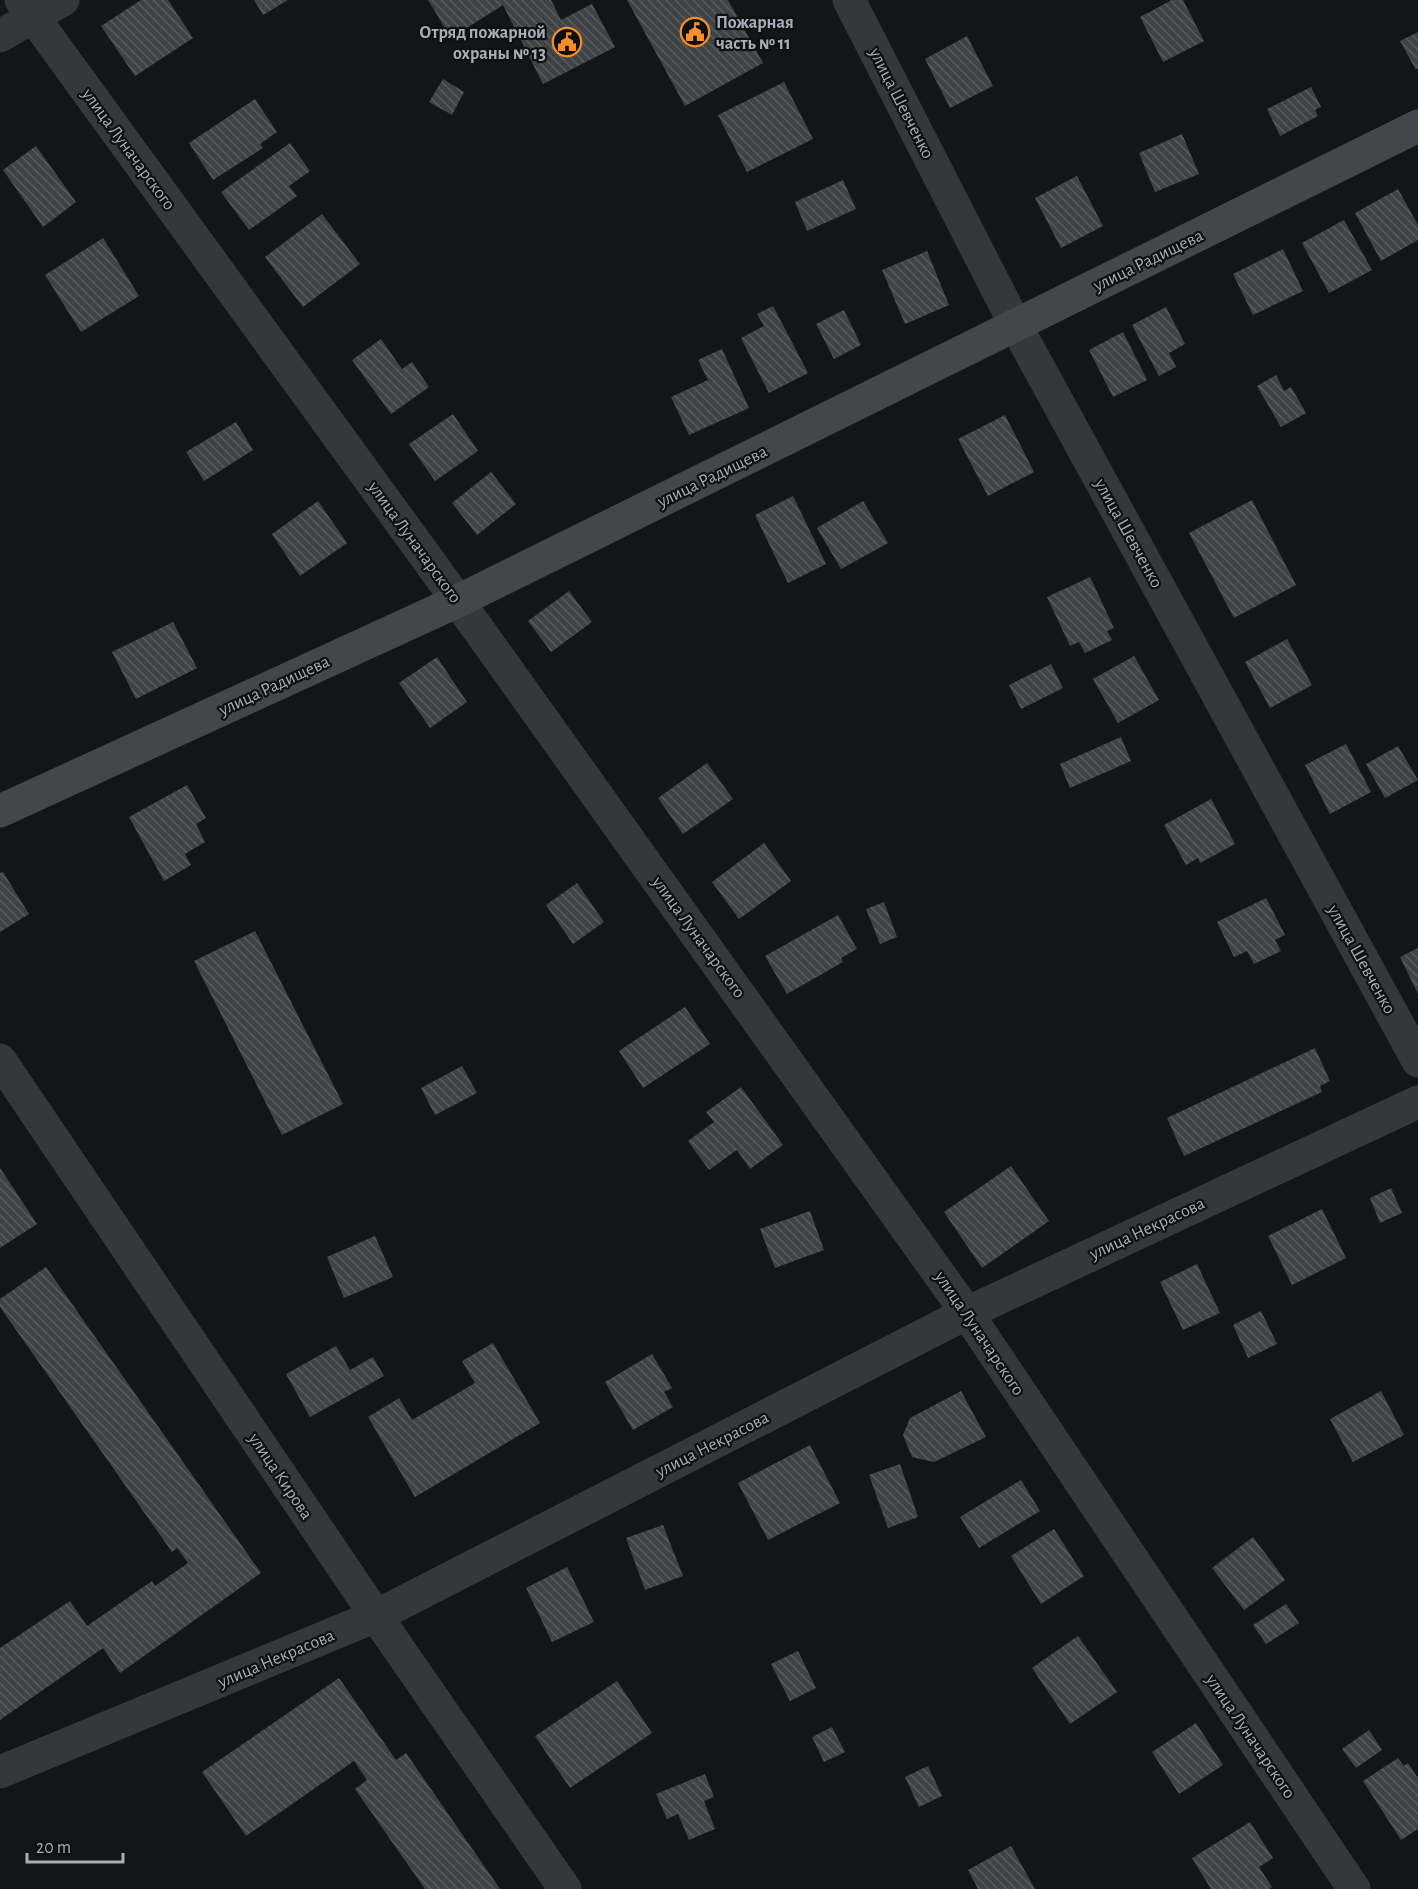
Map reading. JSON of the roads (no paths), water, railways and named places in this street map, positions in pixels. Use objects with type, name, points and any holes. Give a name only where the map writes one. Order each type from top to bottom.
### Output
[{"type":"main road","name":"улица Радищева","points":[[0,811],[458,601],[1418,126]]},
{"type":"street","points":[[0,36],[27,8],[63,0]]},
{"type":"street","name":"улица Шевченко","points":[[849,0],[1016,326],[1418,1061]]},
{"type":"street","name":"улица Луначарского","points":[[27,8],[458,601],[967,1312],[1354,1889]]},
{"type":"street","name":"улица Кирова","points":[[0,1060],[376,1616],[565,1889]]},
{"type":"street","name":"улица Некрасова","points":[[0,1772],[376,1616],[967,1312],[1418,1102]]},
{"type":"place","name":"Пожарная часть № 11","points":[[695,32]]},
{"type":"place","name":"Отряд пожарной охраны № 13","points":[[567,42]]}]
